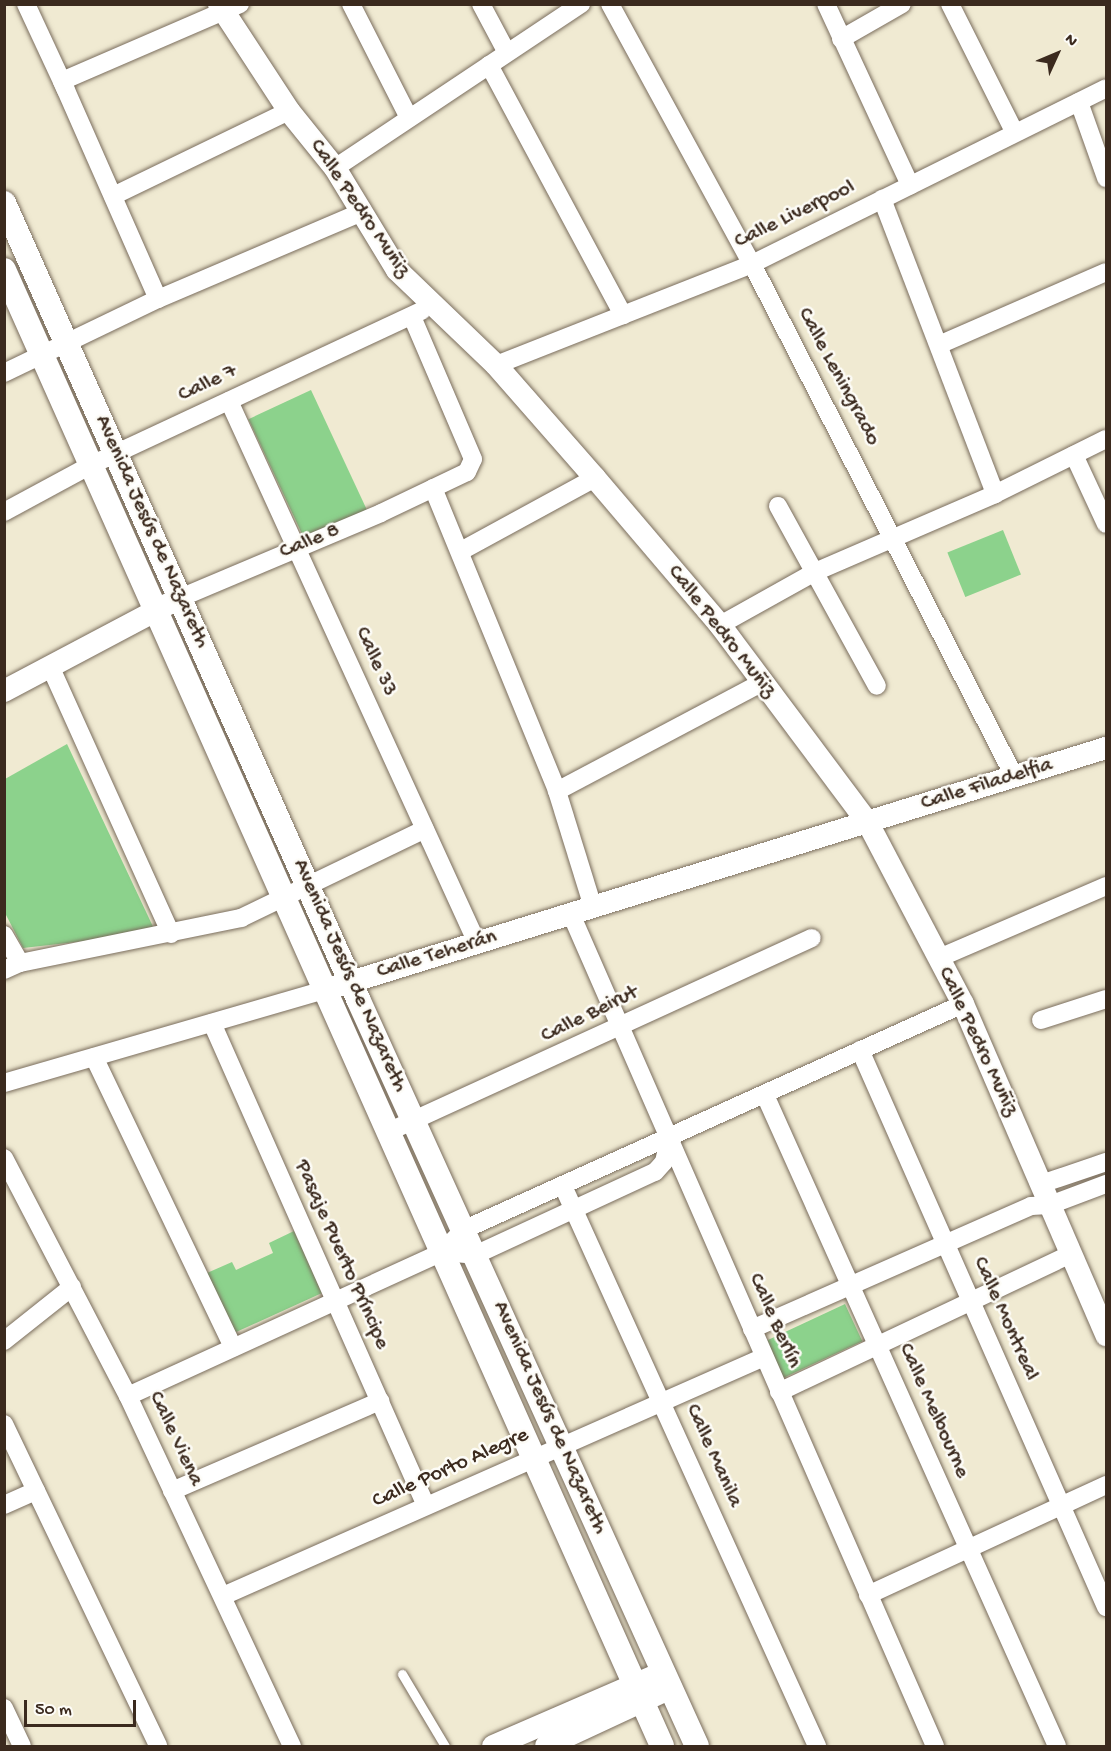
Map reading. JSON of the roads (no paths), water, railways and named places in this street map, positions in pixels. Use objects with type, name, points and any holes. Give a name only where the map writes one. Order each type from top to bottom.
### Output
[{"type":"main road","name":"Avenida Jesús de Nazareth","points":[[4,202],[351,982],[697,1746]]},
{"type":"main road","name":"Avenida Jesús de Nazareth","points":[[4,270],[663,1746]]},
{"type":"main road","points":[[606,1621],[635,1609]]},
{"type":"street","points":[[26,4],[158,299]]},
{"type":"street","points":[[351,4],[410,118]]},
{"type":"street","points":[[481,4],[507,53]]},
{"type":"street","points":[[335,168],[581,4]]},
{"type":"street","name":"Calle Leningrado","points":[[610,4],[752,264],[895,538],[1014,776]]},
{"type":"street","points":[[826,4],[910,185]]},
{"type":"street","points":[[841,39],[902,4]]},
{"type":"street","points":[[950,4],[1015,133]]},
{"type":"street","points":[[62,81],[229,7]]},
{"type":"street","name":"Calle Pedro Muñiz","points":[[229,7],[289,111],[335,168],[398,270],[496,364],[720,625],[761,683],[868,823],[963,1004],[1071,1254],[1104,1322]]},
{"type":"street","points":[[489,65],[623,315]]},
{"type":"street","points":[[62,81],[158,299]]},
{"type":"street","name":"Calle Liverpool","points":[[496,364],[752,264],[1107,88]]},
{"type":"street","points":[[1079,102],[1107,178]]},
{"type":"street","points":[[113,196],[289,111]]},
{"type":"street","points":[[882,199],[994,494]]},
{"type":"street","points":[[4,373],[41,353],[158,299],[362,212]]},
{"type":"street","points":[[939,345],[1107,272]]},
{"type":"street","name":"Calle 7","points":[[4,512],[91,465],[435,305]]},
{"type":"street","name":"Calle 8","points":[[4,691],[156,609],[467,472],[473,459],[412,317]]},
{"type":"street","name":"Calle 33","points":[[229,401],[477,943]]},
{"type":"street","points":[[720,625],[815,572],[994,494],[1107,439]]},
{"type":"street","points":[[1074,455],[1107,524]]},
{"type":"street","points":[[461,551],[595,478]]},
{"type":"street","points":[[433,488],[461,551],[557,791],[593,907]]},
{"type":"street","points":[[778,506],[877,686]]},
{"type":"street","points":[[50,666],[171,934]]},
{"type":"street","points":[[557,791],[761,683]]},
{"type":"street","name":"Calle Filadelfia","points":[[868,823],[1107,748]]},
{"type":"street","name":"Calle Teherán","points":[[4,1083],[325,990],[868,823]]},
{"type":"street","points":[[4,935],[12,967],[241,918],[309,888],[425,830]]},
{"type":"street","points":[[939,957],[1107,886]]},
{"type":"street","name":"Calle Berlín","points":[[571,914],[618,1027],[935,1746]]},
{"type":"street","name":"Calle Beirut","points":[[388,1132],[812,939]]},
{"type":"street","points":[[1041,1020],[1107,999]]},
{"type":"street","points":[[128,1396],[441,1252],[463,1230],[669,1139],[963,1004]]},
{"type":"street","name":"Pasaje Puerto Príncipe","points":[[212,1023],[426,1506]]},
{"type":"street","name":"Calle Montreal","points":[[860,1050],[944,1244],[1107,1607]]},
{"type":"street","points":[[94,1057],[233,1347]]},
{"type":"street","name":"Calle Melbourne","points":[[765,1095],[1057,1746]]},
{"type":"street","points":[[441,1252],[475,1255],[655,1172],[664,1162],[669,1139]]},
{"type":"street","name":"Calle Viena","points":[[4,1158],[11,1188],[72,1287],[128,1396],[292,1746]]},
{"type":"street","points":[[752,1329],[1031,1206],[1045,1194],[1107,1162]]},
{"type":"street","points":[[1045,1194],[1107,1184]]},
{"type":"street","name":"Calle Manila","points":[[563,1186],[663,1402],[817,1746]]},
{"type":"street","points":[[779,1392],[1071,1254]]},
{"type":"street","points":[[4,1341],[72,1287]]},
{"type":"street","name":"Calle Porto Alegre","points":[[223,1596],[764,1357]]},
{"type":"street","points":[[172,1491],[380,1401]]},
{"type":"street","points":[[4,1424],[158,1746]]},
{"type":"street","points":[[868,1595],[1107,1485]]},
{"type":"street","points":[[4,1505],[36,1491]]},
{"type":"street","points":[[493,1746],[638,1693],[667,1680]]},
{"type":"street","points":[[546,1746],[638,1693]]},
{"type":"street","points":[[4,1708],[22,1746]]},
{"type":"lane","points":[[402,1674],[445,1746]]}]
